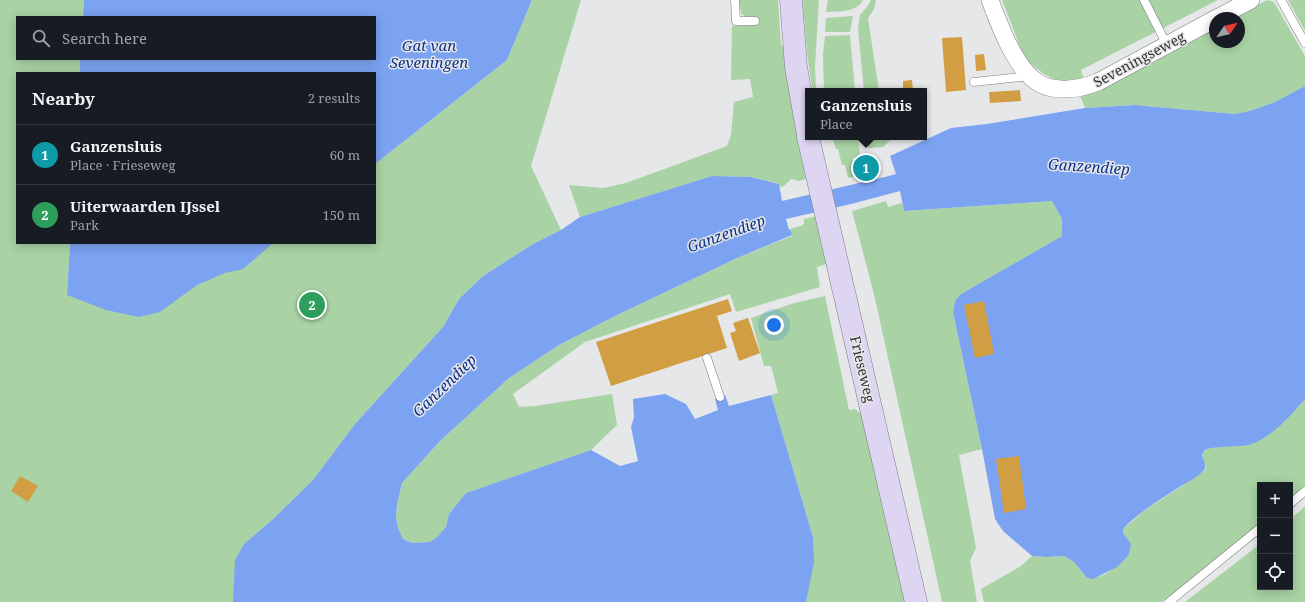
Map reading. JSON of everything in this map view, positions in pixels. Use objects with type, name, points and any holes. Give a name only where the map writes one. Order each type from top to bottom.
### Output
[{"type":"main road","name":"Frieseweg","points":[[791,0],[796,67],[805,119]]},
{"type":"main road","name":"Frieseweg","points":[[809,140],[830,225],[916,602]]},
{"type":"street","name":"Seveningseweg","points":[[990,0],[1003,32],[1022,66],[1031,76],[1045,85],[1057,88],[1070,89],[1083,87],[1098,82],[1209,23]]},
{"type":"street","name":"Seveningseweg","points":[[1229,12],[1252,0]]},
{"type":"lane","points":[[735,0],[736,21],[755,21]]},
{"type":"lane","points":[[1144,0],[1167,45]]},
{"type":"lane","points":[[1281,0],[1305,43]]},
{"type":"lane","points":[[974,82],[1031,76]]},
{"type":"lane","points":[[706,358],[720,397]]},
{"type":"lane","points":[[1293,501],[1305,491]]},
{"type":"lane","points":[[1169,602],[1257,530]]},
{"type":"green space","points":[[0,0],[84,0],[83,16],[16,16],[16,60],[80,60],[80,72],[16,72],[16,244],[70,244],[67,295],[197,285],[271,244],[376,244],[376,163],[507,60],[532,0],[581,0],[531,166],[561,230],[533,244],[483,276],[459,299],[443,327],[355,424],[313,480],[273,519],[244,544],[233,602],[0,602]]},
{"type":"green space","points":[[739,0],[778,0],[781,45],[783,46],[790,97],[806,179],[799,181],[791,179],[784,186],[780,187],[779,184],[751,177],[712,176],[580,217],[569,185],[603,188],[626,183],[727,146],[731,135],[734,102],[753,97],[750,79],[731,80],[732,26],[755,25],[741,13]]},
{"type":"green space","points":[[803,0],[819,0],[815,66],[816,88],[812,88],[805,35]]},
{"type":"green space","points":[[828,0],[863,0],[852,9],[826,12]]},
{"type":"green space","points":[[871,0],[876,0],[874,9],[868,18],[879,88],[864,88],[858,29],[860,15]]},
{"type":"green space","points":[[1002,0],[1218,0],[1081,70],[1084,80],[1063,83],[1044,74],[1030,63],[1021,49]]},
{"type":"green space","points":[[1267,0],[1274,2],[1305,56],[1305,86],[1275,102],[1253,110],[1235,114],[1135,105],[1085,108],[1080,95],[1209,31],[1209,48],[1245,48],[1245,12]]},
{"type":"green space","points":[[1288,0],[1305,0],[1305,31]]},
{"type":"green space","points":[[853,16],[850,32],[825,32],[826,18]]},
{"type":"green space","points":[[850,35],[855,88],[824,88],[823,54],[825,36]]},
{"type":"green space","points":[[833,140],[858,140],[860,156],[852,158],[856,173],[853,177],[848,178],[845,165],[842,165],[838,149],[836,149]]},
{"type":"green space","points":[[868,140],[891,140],[883,147],[868,148]]},
{"type":"green space","points":[[886,201],[888,207],[902,203],[904,211],[1052,201],[1062,219],[1062,236],[961,294],[955,301],[953,312],[982,449],[959,455],[976,548],[970,561],[977,602],[942,602],[874,294],[852,211]]},
{"type":"green space","points":[[817,216],[827,264],[817,267],[820,287],[736,312],[730,294],[585,342],[513,394],[519,407],[535,406],[612,394],[617,425],[591,450],[466,493],[449,514],[446,527],[430,542],[413,543],[403,539],[398,528],[396,517],[397,504],[402,483],[440,441],[509,378],[559,345],[617,315],[735,259],[792,236],[790,229],[804,224],[804,219]]},
{"type":"green space","points":[[825,296],[849,410],[855,409],[863,415],[905,602],[806,602],[813,537],[771,395],[778,393],[771,366],[764,366],[751,318],[794,303]]},
{"type":"green space","points":[[1305,399],[1305,487],[1293,497],[1293,482],[1257,482],[1257,526],[1162,602],[984,602],[981,589],[1021,566],[1032,556],[1064,556],[1074,562],[1087,578],[1097,577],[1112,570],[1124,560],[1126,537],[1123,533],[1123,529],[1144,511],[1205,470],[1206,466],[1202,456],[1205,450],[1266,437],[1284,422]]},
{"type":"green space","points":[[1305,506],[1305,602],[1185,602],[1257,546],[1257,590],[1293,590],[1293,517]]},
{"type":"water","name":"Gat van Seveningen","points":[[84,0],[532,0],[507,60],[376,163],[376,72],[80,72],[80,60],[376,60],[376,16],[83,16]]},
{"type":"water","name":"Ganzendiep","points":[[1305,86],[1305,399],[1280,426],[1264,438],[1248,445],[1205,450],[1202,456],[1205,468],[1202,473],[1150,506],[1129,523],[1123,529],[1123,533],[1131,544],[1129,554],[1117,567],[1093,579],[1087,578],[1074,562],[1064,556],[1032,556],[1003,531],[995,519],[953,312],[955,301],[961,294],[1062,236],[1062,219],[1052,201],[904,211],[900,191],[786,219],[792,235],[735,259],[617,315],[559,345],[509,378],[440,441],[402,483],[397,504],[396,517],[398,528],[403,539],[413,543],[430,542],[446,527],[449,514],[466,493],[591,450],[620,466],[638,461],[631,427],[634,417],[633,399],[665,394],[686,404],[695,419],[718,410],[715,399],[725,395],[729,406],[771,395],[813,537],[814,562],[806,602],[233,602],[235,560],[244,544],[273,519],[313,480],[355,424],[443,327],[459,299],[483,276],[533,244],[561,230],[580,217],[712,176],[751,177],[779,184],[782,201],[889,176],[896,174],[890,156],[951,128],[987,124],[1085,108],[1135,105],[1235,114],[1253,110],[1275,102]]},
{"type":"water","points":[[70,244],[272,244],[243,269],[225,273],[197,285],[160,312],[139,317],[106,310],[67,295]]},
{"type":"building","points":[[962,37],[966,90],[946,92],[942,38]]},
{"type":"building","points":[[984,54],[986,70],[976,71],[975,55]]},
{"type":"building","points":[[912,80],[913,88],[903,88],[903,81]]},
{"type":"building","points":[[1020,90],[1021,101],[990,103],[989,92]]},
{"type":"building","points":[[869,156],[873,163],[871,163],[873,172],[861,175],[857,159]]},
{"type":"building","points":[[728,299],[732,311],[717,316],[727,348],[611,386],[596,342]]},
{"type":"building","points":[[984,301],[994,354],[975,358],[964,305]]},
{"type":"building","points":[[748,318],[760,353],[739,361],[730,333],[736,331],[733,323]]},
{"type":"building","points":[[1019,456],[1026,509],[1004,513],[996,459]]},
{"type":"building","points":[[20,476],[38,486],[28,502],[11,491]]},
{"type":"place","name":"Ganzensluis","points":[[866,168]]},
{"type":"place","name":"Uiterwaarden IJssel","points":[[312,305]]}]
